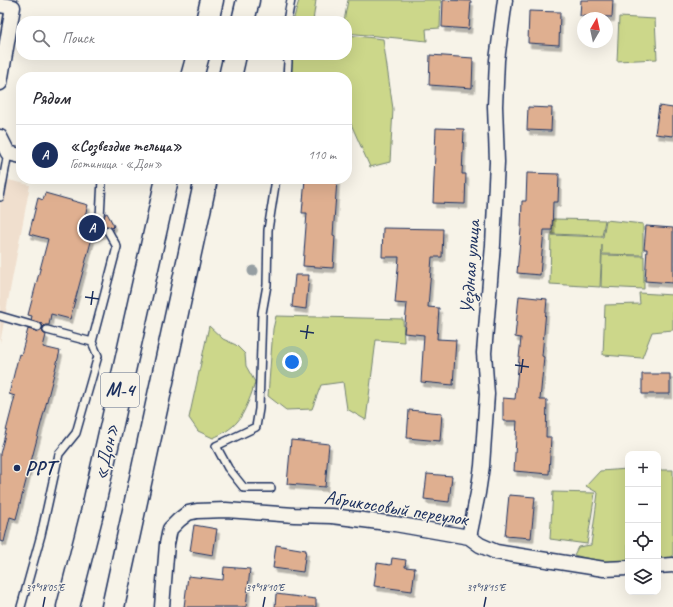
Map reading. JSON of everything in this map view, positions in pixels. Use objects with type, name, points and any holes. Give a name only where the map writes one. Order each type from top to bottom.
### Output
[{"type":"highway","points":[[244,16],[248,0]]},
{"type":"highway","points":[[193,72],[197,60]]},
{"type":"highway","points":[[231,72],[234,60]]},
{"type":"highway","name":"«Дон»","points":[[68,607],[92,513],[165,184]]},
{"type":"highway","name":"«Дон»","points":[[113,607],[205,184]]},
{"type":"street","name":"Уездная улица","points":[[469,537],[481,473],[487,394],[484,353],[493,245],[497,162],[495,106],[497,60],[505,0]]},
{"type":"street","points":[[0,83],[9,4]]},
{"type":"street","points":[[0,138],[14,154]]},
{"type":"street","name":"Абрикосовый переулок","points":[[162,607],[167,544],[170,529],[188,513],[197,511],[226,510],[332,516],[395,524],[469,537],[480,545],[496,552],[604,569],[625,568]]},
{"type":"street","points":[[661,566],[673,566]]},
{"type":"lane","points":[[287,16],[291,0]]},
{"type":"lane","points":[[287,72],[288,60]]},
{"type":"lane","points":[[0,198],[14,154]]},
{"type":"lane","points":[[100,217],[102,184]]},
{"type":"lane","points":[[272,488],[244,488],[228,468],[216,446],[256,427],[259,409],[262,313],[268,285],[268,230],[275,184]]},
{"type":"lane","points":[[21,607],[41,535],[59,454],[76,433],[98,356],[92,342],[116,247],[108,231]]},
{"type":"lane","points":[[0,309],[0,317],[38,327]]},
{"type":"lane","points":[[47,330],[92,342]]},
{"type":"shaded area","points":[[0,178],[16,182],[16,184],[30,185],[0,343]]},
{"type":"green space","points":[[299,0],[316,0],[314,16],[294,16]]},
{"type":"green space","points":[[348,0],[441,0],[440,28],[426,29],[427,41],[352,34],[352,16],[345,16]]},
{"type":"green space","points":[[619,17],[655,19],[657,59],[617,61]]},
{"type":"green space","points":[[352,36],[383,39],[393,109],[390,162],[370,167],[352,126],[352,72],[290,72],[291,60],[352,60]]},
{"type":"green space","points":[[553,219],[605,220],[602,236],[552,234]]},
{"type":"green space","points":[[606,220],[643,224],[643,255],[602,254],[602,245],[600,287],[550,284],[551,235],[603,237]]},
{"type":"green space","points":[[602,255],[644,256],[644,289],[601,287]]},
{"type":"green space","points":[[639,293],[673,295],[673,330],[652,332],[642,358],[603,355],[605,305],[640,304]]},
{"type":"green space","points":[[276,316],[403,319],[404,342],[376,340],[366,420],[347,409],[343,382],[321,385],[312,409],[286,410],[268,396],[273,329]]},
{"type":"green space","points":[[209,326],[223,339],[236,345],[245,354],[246,366],[255,382],[248,403],[240,419],[235,425],[213,438],[198,431],[189,418]]},
{"type":"green space","points":[[625,469],[625,562],[604,563],[574,555],[578,547],[591,545],[598,493],[586,486],[600,471]]},
{"type":"green space","points":[[661,470],[673,470],[673,561],[661,561]]},
{"type":"green space","points":[[553,492],[595,493],[587,544],[550,539]]},
{"type":"building","points":[[443,0],[471,1],[469,29],[442,27]]},
{"type":"building","points":[[581,0],[613,0],[612,12],[580,12]]},
{"type":"building","points":[[529,11],[560,12],[559,45],[528,43]]},
{"type":"building","points":[[430,55],[473,58],[472,88],[429,85]]},
{"type":"building","points":[[659,106],[673,108],[673,136],[655,134]]},
{"type":"building","points":[[528,107],[552,108],[551,131],[527,130]]},
{"type":"building","points":[[436,128],[464,129],[462,174],[466,174],[465,204],[433,203]]},
{"type":"building","points":[[527,173],[559,174],[558,202],[553,202],[552,230],[544,230],[540,275],[517,273],[522,201],[526,201]]},
{"type":"building","points":[[305,184],[337,184],[333,235],[335,236],[333,268],[303,266],[307,213],[302,213]]},
{"type":"building","points":[[45,193],[88,205],[82,226],[95,219],[99,222],[103,221],[105,214],[107,213],[114,226],[112,228],[106,226],[103,233],[92,238],[70,319],[51,314],[49,325],[45,325],[43,327],[41,323],[31,320],[32,316],[28,315],[48,239],[29,234],[38,198],[43,200]]},
{"type":"building","points":[[646,226],[673,228],[673,283],[645,281],[647,249],[644,249]]},
{"type":"building","points":[[383,228],[443,229],[442,257],[432,257],[428,307],[439,308],[437,339],[456,340],[453,385],[421,382],[424,335],[404,333],[407,304],[395,303],[399,257],[382,257]]},
{"type":"building","points":[[295,275],[309,275],[306,309],[292,307]]},
{"type":"building","points":[[519,296],[547,299],[540,400],[547,400],[546,437],[551,437],[549,474],[514,471],[517,421],[503,421],[503,398],[515,399],[521,338],[515,337]]},
{"type":"building","points":[[28,329],[39,332],[42,330],[46,335],[43,347],[60,351],[16,519],[10,517],[4,542],[0,541],[0,454],[15,396],[9,394],[19,354],[21,355]]},
{"type":"building","points":[[642,374],[670,374],[670,394],[642,394]]},
{"type":"building","points":[[409,410],[442,413],[440,441],[407,438]]},
{"type":"building","points":[[291,440],[329,444],[325,487],[287,484]]},
{"type":"building","points":[[427,474],[452,476],[449,502],[424,499]]},
{"type":"building","points":[[509,495],[535,497],[531,538],[505,536]]},
{"type":"building","points":[[194,525],[217,529],[213,555],[190,551]]},
{"type":"building","points":[[276,545],[306,550],[303,572],[273,568]]},
{"type":"building","points":[[392,558],[406,560],[405,567],[415,568],[412,591],[374,586],[377,563],[391,565]]},
{"type":"building","points":[[224,567],[250,569],[246,607],[184,607],[188,576],[223,580]]},
{"type":"building","points":[[276,594],[316,599],[316,607],[275,607]]},
{"type":"place","name":"«Созвездие тельца»","points":[[92,228]]},
{"type":"place","name":"РРТ","points":[[17,468]]}]
